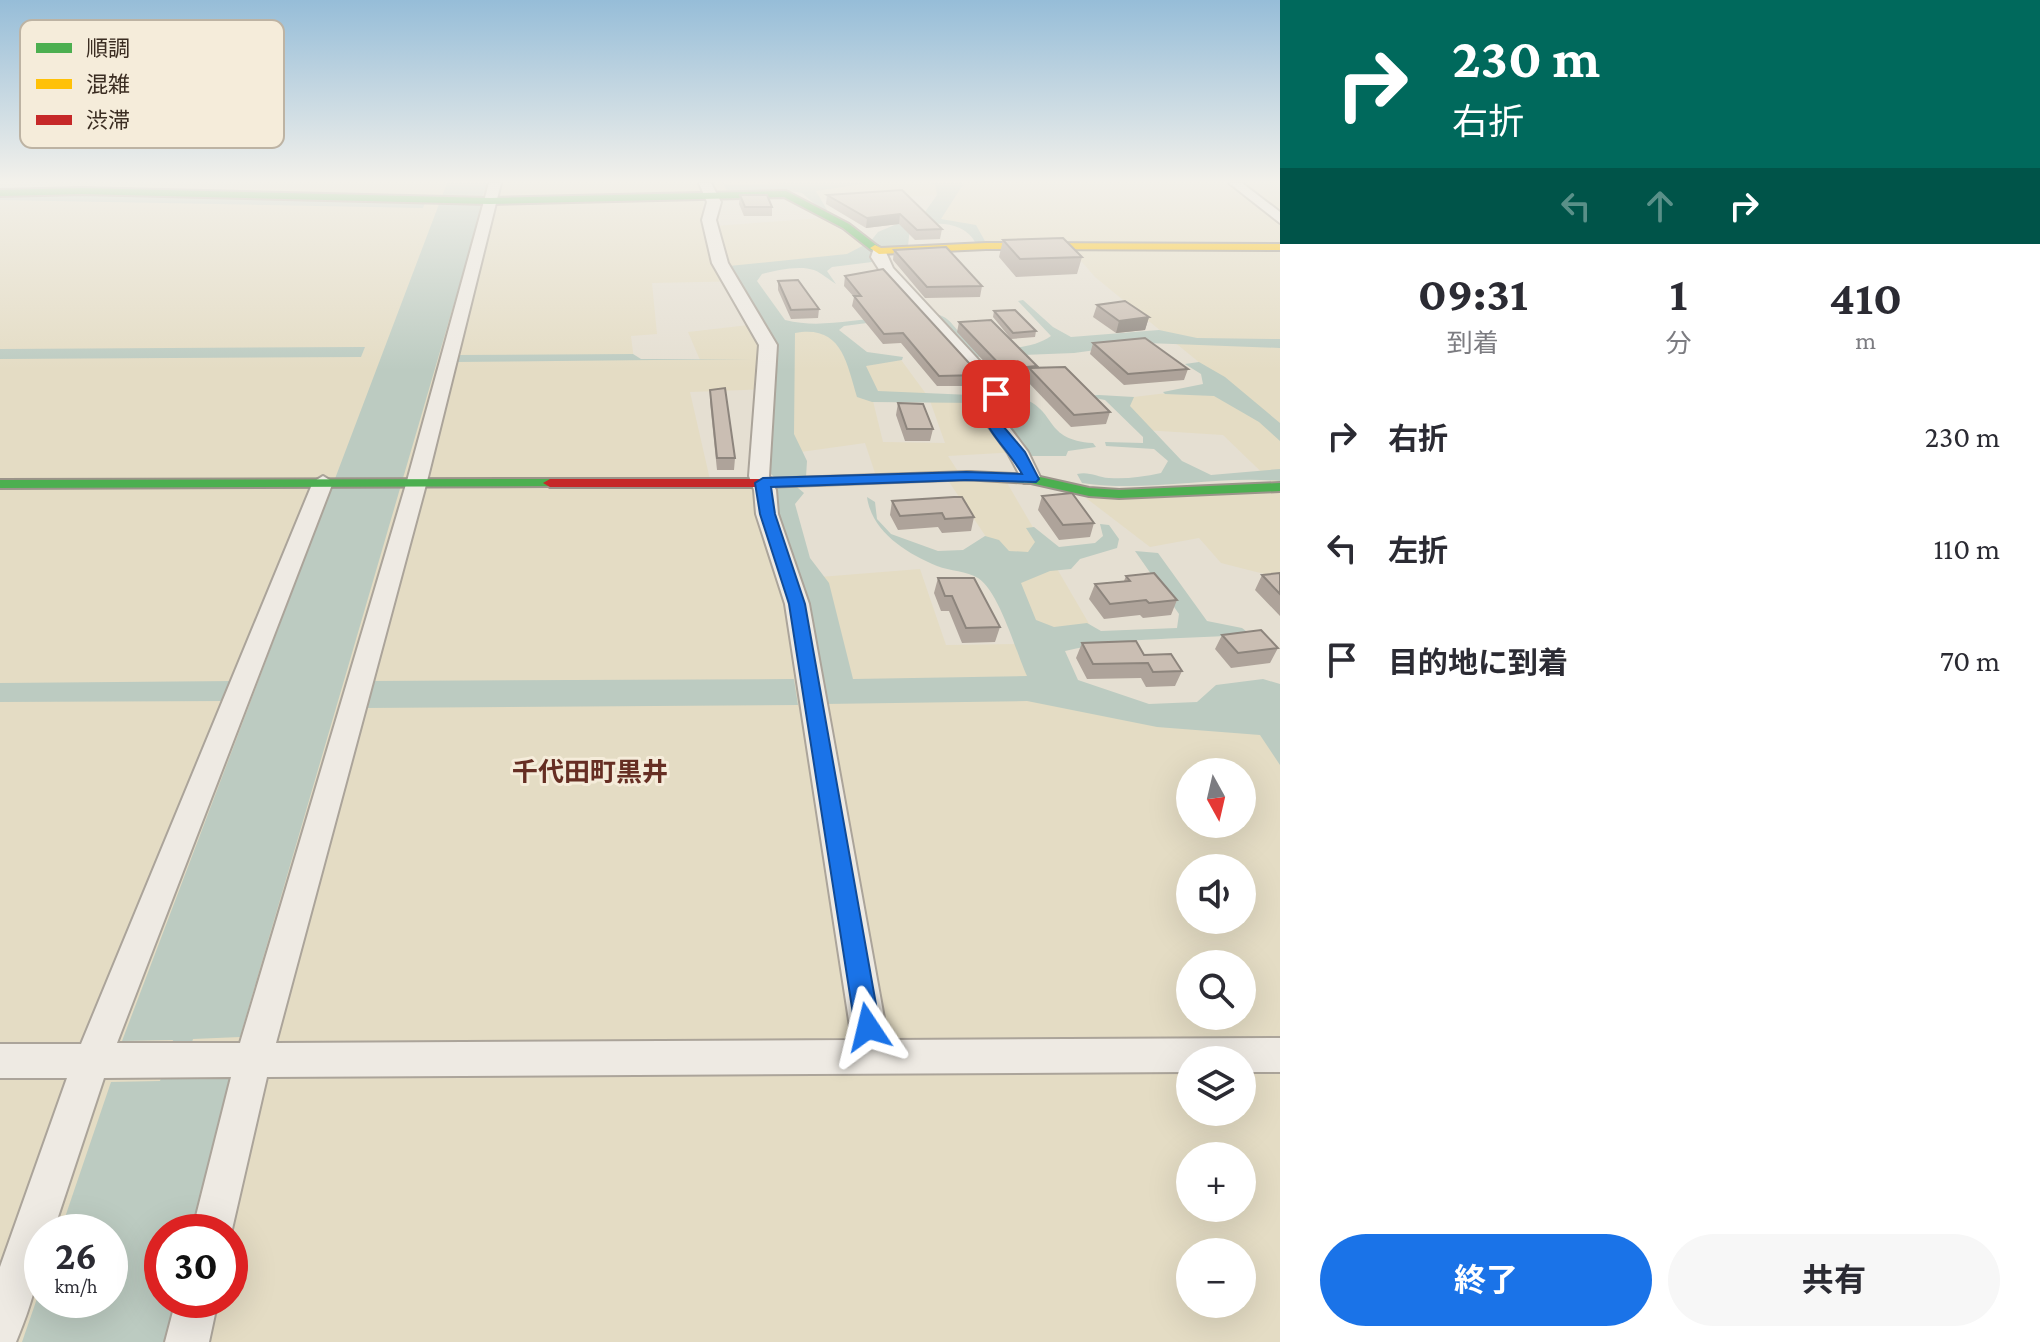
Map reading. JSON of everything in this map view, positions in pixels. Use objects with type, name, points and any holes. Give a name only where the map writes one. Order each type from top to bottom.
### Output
[{"type":"street","points":[[216,1214],[253,1060],[417,481],[478,246]]},
{"type":"street","points":[[716,246],[720,263],[768,345],[759,476],[767,481]]},
{"type":"street","points":[[1031,479],[1018,452],[991,420],[988,412],[996,394],[993,387],[887,271],[872,246],[1280,247]]},
{"type":"street","points":[[0,484],[767,481],[966,476],[1031,479],[1089,492],[1119,494],[1280,487]]},
{"type":"street","points":[[767,481],[767,514],[797,604],[873,1057]]},
{"type":"street","points":[[0,1328],[92,1060],[323,482]]},
{"type":"street","points":[[0,1061],[1280,1055]]},
{"type":"street","points":[[187,1342],[193,1318]]},
{"type":"shaded area","points":[[0,246],[866,246],[857,258],[742,268],[750,281],[652,283],[657,334],[631,336],[634,360],[700,360],[688,332],[774,322],[832,330],[857,356],[899,357],[929,398],[1023,403],[1054,450],[948,456],[963,479],[1006,481],[1095,634],[1028,645],[1059,700],[1259,724],[1280,746],[1280,1342],[0,1342]],"holes":[[[770,389],[765,457],[865,443],[876,476],[943,473],[999,556],[1028,644],[946,645],[920,569],[807,578],[782,485],[711,484],[690,392]],[[872,397],[929,398],[945,443],[883,442]]]},
{"type":"shaded area","points":[[423,246],[471,246],[240,1037],[193,1039],[181,1079],[229,1079],[196,1214],[144,1214],[144,1318],[171,1318],[165,1342],[22,1342],[30,1318],[128,1318],[128,1214],[66,1214],[111,1082],[160,1081],[173,1040],[122,1041]]},
{"type":"shaded area","points":[[863,246],[908,246],[872,251],[872,262],[832,267],[827,271],[836,284],[817,271],[802,268],[762,274],[757,281],[785,320],[814,324],[898,319],[844,326],[839,330],[867,352],[903,357],[902,360],[866,366],[878,391],[971,395],[979,399],[978,403],[872,402],[857,397],[845,358],[832,340],[823,334],[795,333],[794,434],[807,461],[806,477],[791,482],[804,493],[795,504],[810,558],[829,583],[853,679],[1027,676],[1000,608],[986,585],[974,576],[937,566],[914,555],[892,540],[876,521],[867,497],[875,502],[877,519],[891,534],[938,551],[963,550],[985,536],[999,540],[1009,551],[1028,552],[1035,542],[1026,528],[1034,527],[1059,547],[1095,543],[1103,536],[1100,524],[1109,525],[1119,539],[1117,548],[1080,559],[1071,569],[1050,571],[1021,583],[1036,620],[1054,627],[1087,623],[1101,631],[1177,628],[1179,614],[1135,551],[1158,553],[1207,621],[1242,628],[1250,634],[1134,641],[1065,651],[1078,680],[1149,704],[1197,702],[1216,685],[1263,679],[1280,684],[1280,765],[1260,735],[1157,727],[1027,701],[824,704],[775,515],[774,477],[769,472],[776,378],[772,338],[729,266],[847,254]]},
{"type":"shaded area","points":[[1068,246],[1280,246],[1280,578],[1221,563],[1199,538],[1150,547],[1086,498],[1279,489],[1223,435],[1144,430],[1116,399],[1228,386],[1095,277]]},
{"type":"shaded area","points":[[1023,300],[1053,327],[1071,337],[1159,330],[1197,338],[1280,339],[1280,348],[1147,343],[1074,353],[974,357],[935,314],[946,318],[965,338],[979,345],[1023,347],[1051,336],[1018,301]]},
{"type":"shaded area","points":[[365,347],[361,357],[0,359],[0,349]]},
{"type":"shaded area","points":[[633,354],[641,359],[751,359],[455,362],[456,355]]},
{"type":"shaded area","points":[[1199,362],[1225,377],[1280,423],[1280,441],[1259,422],[1214,396],[1163,392],[1203,384],[1201,374],[1185,364]]},
{"type":"shaded area","points":[[1084,396],[1134,397],[1130,406],[1182,461],[1211,475],[1280,469],[1280,481],[1230,480],[1132,486],[1082,483],[1077,474],[1109,478],[1141,477],[1161,473],[1168,461],[1154,449],[1106,446],[1105,442],[1143,443],[1143,437],[1105,400]]},
{"type":"shaded area","points":[[1022,398],[1041,410],[1066,437],[1093,443],[1096,447],[1068,451],[1066,456],[1028,456],[996,420],[997,399]]},
{"type":"shaded area","points":[[794,679],[798,705],[363,708],[370,681]]},
{"type":"shaded area","points":[[235,681],[227,701],[0,702],[0,683]]},
{"type":"building","points":[[1008,246],[1071,246],[1082,257],[1020,259]]},
{"type":"building","points":[[946,247],[982,286],[927,287],[894,250]]},
{"type":"building","points":[[883,269],[980,375],[939,376],[903,333],[884,334],[854,296],[861,296],[845,276]]},
{"type":"building","points":[[798,280],[819,309],[791,310],[778,281]]},
{"type":"building","points":[[1125,301],[1149,317],[1119,321],[1097,305]]},
{"type":"building","points":[[1015,310],[1036,331],[1013,333],[994,311]]},
{"type":"building","points":[[991,320],[1037,366],[1004,369],[959,322]]},
{"type":"building","points":[[1145,338],[1188,369],[1128,374],[1093,343]]},
{"type":"building","points":[[1065,367],[1110,412],[1074,415],[1029,368]]},
{"type":"building","points":[[725,388],[735,458],[717,458],[710,390]]},
{"type":"building","points":[[898,403],[923,404],[933,429],[907,429]]},
{"type":"building","points":[[1072,493],[1094,523],[1063,525],[1042,496]]},
{"type":"building","points":[[962,497],[974,517],[945,519],[942,513],[900,516],[892,501]]},
{"type":"building","points":[[1154,573],[1177,600],[1110,604],[1095,584],[1130,581],[1126,576]]},
{"type":"building","points":[[1280,573],[1280,594],[1262,575]]},
{"type":"building","points":[[938,578],[974,578],[1000,627],[966,628],[952,596],[945,596]]},
{"type":"building","points":[[1261,630],[1278,648],[1238,653],[1222,635]]},
{"type":"building","points":[[1136,641],[1144,655],[1171,654],[1182,671],[1153,672],[1148,663],[1093,664],[1082,643]]},
{"type":"traffic: fast","points":[[969,476],[1031,479],[1089,492],[1119,494],[1280,487]]},
{"type":"traffic: fast","points":[[0,484],[550,483]]},
{"type":"traffic: slow","points":[[875,248],[879,251],[986,246],[1280,247]]},
{"type":"traffic: jam","points":[[550,483],[763,483],[969,476]]},
{"type":"district","name":"千代田町黒井","points":[[590,772]]},
{"type":"route","points":[[868,1027],[797,604],[767,514],[763,483],[772,480],[966,476],[1031,479],[1018,452],[991,420],[988,412],[996,394]]}]
